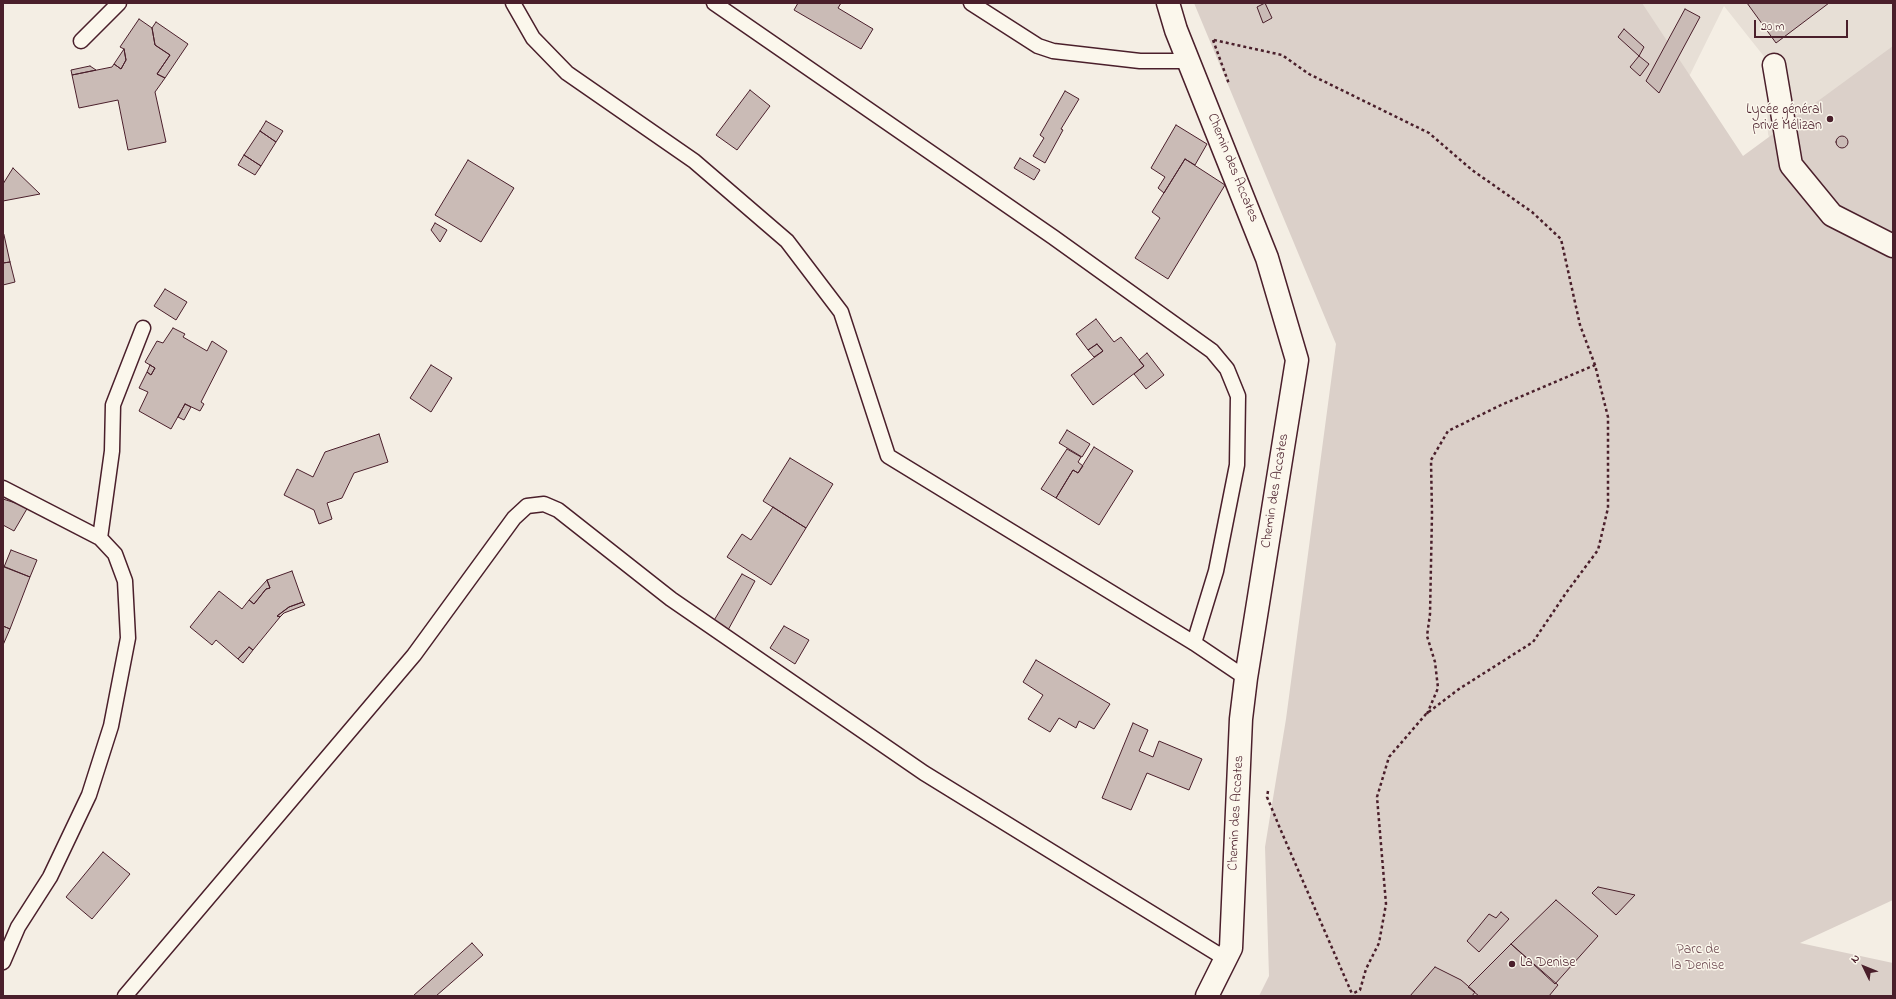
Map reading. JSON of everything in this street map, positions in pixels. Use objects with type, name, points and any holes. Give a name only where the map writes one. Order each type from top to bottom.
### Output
[{"type":"street","name":"Chemin des Accates","points":[[1168,3],[1176,30],[1267,258],[1296,360],[1246,678],[1241,719],[1231,948],[1207,996]]},
{"type":"street","points":[[1774,65],[1791,165],[1832,215],[1893,246]]},
{"type":"lane","points":[[81,41],[119,3]]},
{"type":"lane","points":[[513,3],[533,38],[567,73],[694,161],[787,241],[841,312],[888,456],[1194,643],[1246,678]]},
{"type":"lane","points":[[714,3],[1079,256],[1212,351],[1228,369],[1238,396],[1237,465],[1216,571],[1194,643]]},
{"type":"lane","points":[[971,3],[1038,46],[1053,51],[1140,60],[1189,61]]},
{"type":"lane","points":[[100,538],[112,451],[113,405],[144,328]]},
{"type":"lane","points":[[3,488],[100,538],[115,554],[125,581],[128,638],[111,726],[89,795],[50,877],[18,927],[3,962]]},
{"type":"lane","points":[[125,996],[414,655],[514,518],[527,506],[544,504],[558,510],[671,599],[924,773],[1226,959]]},
{"type":"path","points":[[1214,40],[1282,55],[1309,74],[1429,133],[1472,170],[1532,212],[1561,239],[1580,325],[1595,365],[1608,417],[1608,508],[1598,550],[1566,593],[1533,642],[1460,689],[1426,714],[1389,757],[1377,797],[1386,904],[1379,943],[1366,969],[1360,990],[1352,994]]},
{"type":"path","points":[[1426,714],[1438,688],[1435,662],[1427,636],[1430,614],[1432,514],[1431,460],[1448,431],[1501,405],[1595,365]]},
{"type":"shaded area","name":"Lycée général privé Mélizan","points":[[1554,3],[1893,3],[1893,265],[1788,194],[1768,134],[1766,59],[1724,6],[1676,103]]},
{"type":"green space","name":"Parc de la Denise","points":[[1194,3],[1642,3],[1743,156],[1893,46],[1893,900],[1800,943],[1893,963],[1893,996],[1259,996],[1269,976],[1265,847],[1286,719],[1336,344]]},
{"type":"building","points":[[798,3],[841,3],[838,8],[873,29],[861,49],[794,10]]},
{"type":"building","points":[[1265,3],[1272,18],[1263,23],[1257,7]]},
{"type":"building","points":[[1747,3],[1829,3],[1776,43]]},
{"type":"building","points":[[1685,9],[1700,17],[1659,93],[1646,81]]},
{"type":"building","points":[[139,19],[152,28],[155,45],[170,55],[157,74],[165,78],[155,92],[166,142],[128,150],[118,100],[79,108],[72,75],[112,67],[114,64],[121,69],[126,60],[124,49],[120,47]]},
{"type":"building","points":[[156,22],[188,44],[165,78],[157,74],[170,55],[155,45],[152,28]]},
{"type":"building","points":[[1624,29],[1644,47],[1639,56],[1618,37]]},
{"type":"building","points":[[124,49],[126,60],[121,69],[114,64]]},
{"type":"building","points":[[1639,56],[1649,64],[1640,76],[1630,67]]},
{"type":"building","points":[[90,66],[96,70],[72,75],[71,70]]},
{"type":"building","points":[[750,90],[770,106],[737,150],[716,135]]},
{"type":"building","points":[[1065,91],[1079,99],[1061,129],[1063,130],[1045,163],[1033,156],[1044,138],[1040,135]]},
{"type":"building","points":[[266,121],[283,131],[276,142],[260,131]]},
{"type":"building","points":[[1176,125],[1207,144],[1195,165],[1185,159],[1164,193],[1158,188],[1165,177],[1151,168]]},
{"type":"building","points":[[260,131],[276,142],[261,166],[244,155]]},
{"type":"building","points":[[1840,136],[1844,136],[1848,142],[1844,148],[1840,148],[1836,144],[1836,140]]},
{"type":"building","points":[[244,155],[261,166],[255,175],[238,165]]},
{"type":"building","points":[[1020,158],[1040,170],[1034,180],[1014,168]]},
{"type":"building","points":[[1185,159],[1225,185],[1168,279],[1135,258],[1160,218],[1152,212]]},
{"type":"building","points":[[468,160],[514,188],[481,242],[435,215]]},
{"type":"building","points":[[13,168],[40,194],[3,201],[3,184]]},
{"type":"building","points":[[435,223],[447,230],[440,242],[431,230]]},
{"type":"building","points":[[4,235],[10,262],[3,263],[3,236]]},
{"type":"building","points":[[10,262],[15,282],[3,285],[3,263]]},
{"type":"building","points":[[165,289],[187,302],[176,320],[154,306]]},
{"type":"building","points":[[1096,319],[1114,342],[1121,337],[1144,366],[1093,405],[1071,375],[1103,351],[1097,344],[1088,350],[1076,334]]},
{"type":"building","points":[[173,328],[185,334],[183,337],[207,351],[212,341],[227,351],[201,402],[204,404],[200,411],[185,404],[171,429],[139,411],[148,392],[139,388],[147,372],[151,375],[155,368],[145,362],[157,341],[163,343]]},
{"type":"building","points":[[1097,344],[1103,351],[1094,357],[1088,350]]},
{"type":"building","points":[[1147,353],[1164,375],[1146,389],[1134,374],[1144,366],[1139,360]]},
{"type":"building","points":[[150,365],[155,368],[151,375],[147,372]]},
{"type":"building","points":[[431,365],[452,378],[431,412],[410,398]]},
{"type":"building","points":[[185,404],[191,407],[184,420],[178,417]]},
{"type":"building","points":[[1067,430],[1090,444],[1082,457],[1059,443]]},
{"type":"building","points":[[379,434],[388,462],[354,473],[342,498],[327,503],[332,519],[319,524],[314,510],[284,495],[297,469],[313,477],[325,452]]},
{"type":"building","points":[[1094,447],[1133,471],[1099,525],[1056,498],[1073,470],[1078,473]]},
{"type":"building","points":[[1067,449],[1081,457],[1078,462],[1083,466],[1078,473],[1073,470],[1056,498],[1041,489]]},
{"type":"building","points":[[790,458],[833,484],[806,528],[763,501]]},
{"type":"building","points":[[3,499],[28,507],[14,531],[3,525]]},
{"type":"building","points":[[773,507],[806,528],[771,585],[727,557],[742,534],[751,540]]},
{"type":"building","points":[[11,550],[37,560],[30,577],[4,567]]},
{"type":"building","points":[[3,566],[30,577],[10,629],[3,626]]},
{"type":"building","points":[[292,571],[303,602],[289,607],[277,616],[280,617],[253,650],[249,647],[238,659],[216,640],[212,645],[190,627],[219,591],[242,609],[249,600],[254,604],[266,589],[270,588],[267,580]]},
{"type":"building","points":[[742,574],[755,581],[728,630],[713,622]]},
{"type":"building","points":[[267,580],[270,588],[266,589],[254,604],[249,600]]},
{"type":"building","points":[[303,602],[305,605],[284,613],[280,617],[277,616],[289,607]]},
{"type":"building","points":[[3,626],[10,629],[3,645]]},
{"type":"building","points":[[784,626],[809,640],[795,664],[770,648]]},
{"type":"building","points":[[249,647],[253,650],[243,663],[238,659]]},
{"type":"building","points":[[1036,660],[1110,704],[1094,729],[1079,721],[1076,728],[1059,718],[1050,732],[1028,719],[1043,695],[1023,682]]},
{"type":"building","points":[[1133,723],[1148,730],[1139,751],[1153,757],[1159,741],[1202,759],[1189,790],[1147,773],[1131,810],[1102,798]]},
{"type":"building","points":[[103,852],[130,874],[92,919],[66,897]]},
{"type":"building","points":[[1598,887],[1635,895],[1616,915],[1592,893]]},
{"type":"building","points":[[1556,900],[1598,936],[1555,984],[1511,944]]},
{"type":"building","points":[[1501,912],[1509,919],[1479,952],[1467,941],[1489,914],[1496,918]]},
{"type":"building","points":[[472,943],[483,955],[436,996],[413,996]]},
{"type":"building","name":"La Denise","points":[[1511,944],[1558,985],[1549,996],[1479,996],[1468,987]]},
{"type":"building","points":[[1435,967],[1461,980],[1475,992],[1472,996],[1410,996]]},
{"type":"place","name":"Lycée général privé Mélizan","points":[[1830,119]]},
{"type":"place","name":"La Denise","points":[[1512,964]]}]
